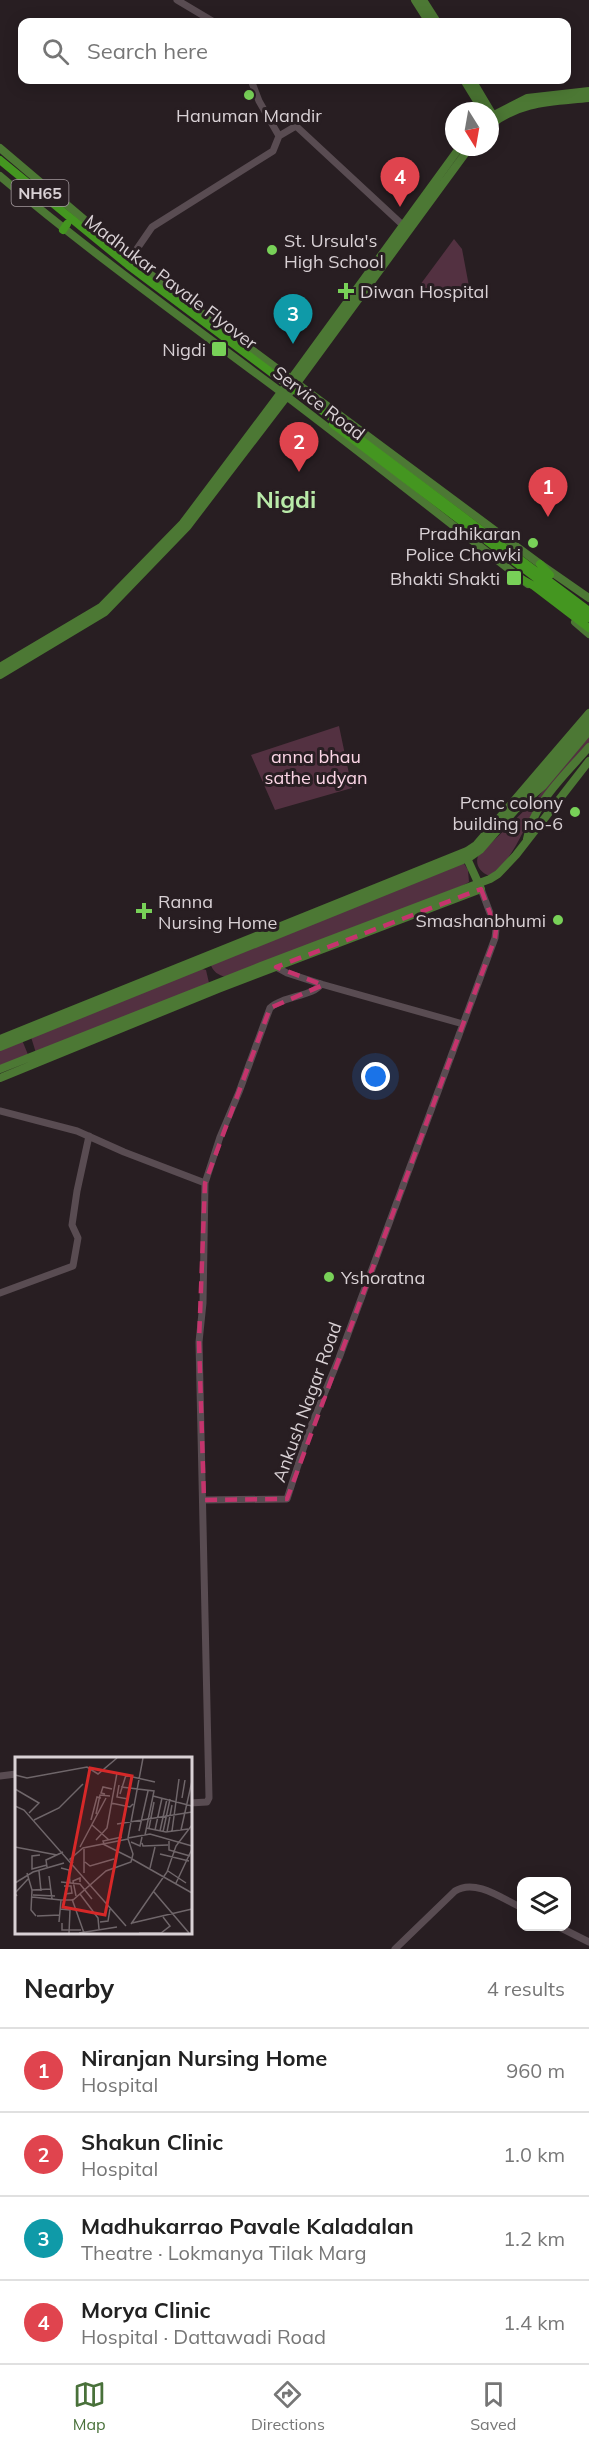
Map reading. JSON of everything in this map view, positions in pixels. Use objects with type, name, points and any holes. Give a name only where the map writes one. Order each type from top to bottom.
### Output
[{"type":"highway","name":"Madhukar Pavale Flyover","points":[[0,160],[99,243],[430,494]]},
{"type":"highway","name":"NH65","points":[[0,167],[65,227]]},
{"type":"highway","points":[[80,217],[82,224],[99,243]]},
{"type":"highway","name":"Madhukar Pavale Flyover","points":[[65,227],[129,264]]},
{"type":"highway","name":"NH65","points":[[430,494],[589,611]]},
{"type":"highway","name":"NH65","points":[[430,494],[589,618]]},
{"type":"highway","points":[[540,564],[547,573],[589,604]]},
{"type":"highway","points":[[523,580],[589,628]]},
{"type":"main road","points":[[415,0],[426,18]]},
{"type":"main road","points":[[423,0],[434,18]]},
{"type":"main road","points":[[466,84],[477,102]]},
{"type":"main road","points":[[474,84],[483,102]]},
{"type":"main road","points":[[499,117],[527,99],[589,91]]},
{"type":"main road","points":[[499,118],[528,105],[589,98]]},
{"type":"main road","points":[[0,148],[80,217],[129,264],[294,381],[430,494],[589,598]]},
{"type":"main road","points":[[406,228],[454,156]]},
{"type":"main road","points":[[0,667],[94,612],[183,523],[294,381],[406,228],[463,156]]},
{"type":"main road","name":"Service Road","points":[[0,176],[284,394],[430,494],[523,580],[589,634]]},
{"type":"main road","points":[[0,675],[96,618],[116,603],[187,528],[284,394]]},
{"type":"main road","points":[[0,1039],[466,856],[589,713]]},
{"type":"main road","points":[[0,1047],[480,850],[589,722]]},
{"type":"main road","points":[[515,810],[543,786],[589,731]]},
{"type":"main road","points":[[526,843],[529,827],[542,803],[589,747]]},
{"type":"main road","points":[[0,1078],[479,886],[498,874],[526,843],[589,761]]},
{"type":"main road","points":[[466,856],[479,886]]},
{"type":"main road","points":[[0,1070],[479,886]]},
{"type":"street","points":[[177,0],[207,18]]},
{"type":"street","points":[[253,84],[259,101],[279,136]]},
{"type":"street","points":[[129,264],[152,227],[273,151],[279,136],[296,126],[406,228]]},
{"type":"street","points":[[276,967],[321,984],[463,1024],[496,933],[495,922],[479,886]]},
{"type":"street","points":[[192,1803],[207,1802],[209,1798],[199,1342],[203,1303],[205,1183],[220,1137],[270,1008],[293,997],[317,990],[321,984]]},
{"type":"street","name":"Ankush Nagar Road","points":[[204,1500],[287,1499],[309,1431],[339,1358],[463,1024]]},
{"type":"street","points":[[0,1112],[89,1136],[205,1183]]},
{"type":"street","points":[[0,1293],[73,1266],[78,1238],[72,1225],[89,1136]]},
{"type":"street","points":[[0,1776],[15,1774]]},
{"type":"street","points":[[395,1949],[455,1891],[464,1886],[474,1886],[517,1906]]},
{"type":"street","points":[[567,1931],[589,1942]]},
{"type":"highlighted area","points":[[481,889],[496,929],[495,938],[287,1499],[204,1500],[199,1342],[205,1183],[270,1008],[323,985],[276,967]]},
{"type":"green space","points":[[454,239],[462,249],[471,297],[437,298],[420,285]]},
{"type":"green space","name":"anna bhau sathe udyan","points":[[339,726],[352,788],[275,810],[251,755]]},
{"type":"green space","points":[[589,736],[589,747],[537,810],[508,858],[489,876],[483,872],[478,865],[478,856],[538,797]]},
{"type":"green space","points":[[463,862],[468,870],[469,882],[462,886],[226,977],[216,973],[211,966],[210,963]]},
{"type":"green space","points":[[198,968],[206,970],[209,983],[36,1053],[31,1037]]},
{"type":"green space","points":[[22,1040],[29,1057],[0,1068],[0,1048]]},
{"type":"place","name":"Hanuman Mandir","points":[[249,95]]},
{"type":"place","name":"Morya Clinic","points":[[400,207]]},
{"type":"place","name":"St. Ursula's High School","points":[[272,250]]},
{"type":"place","name":"Diwan Hospital","points":[[346,291]]},
{"type":"place","name":"Madhukarrao Pavale Kaladalan","points":[[293,344]]},
{"type":"place","name":"Nigdi","points":[[219,349]]},
{"type":"place","name":"Shakun Clinic","points":[[299,472]]},
{"type":"place","name":"Niranjan Nursing Home","points":[[548,517]]},
{"type":"place","name":"Pradhikaran Police Chowki","points":[[533,543]]},
{"type":"place","name":"Bhakti Shakti","points":[[514,578]]},
{"type":"place","name":"Pcmc colony building no-6","points":[[575,812]]},
{"type":"place","name":"Ranna Nursing Home","points":[[144,911]]},
{"type":"place","name":"Smashanbhumi","points":[[558,920]]},
{"type":"place","name":"Yshoratna","points":[[329,1277]]},
{"type":"district","name":"Nigdi","points":[[286,499]]}]
